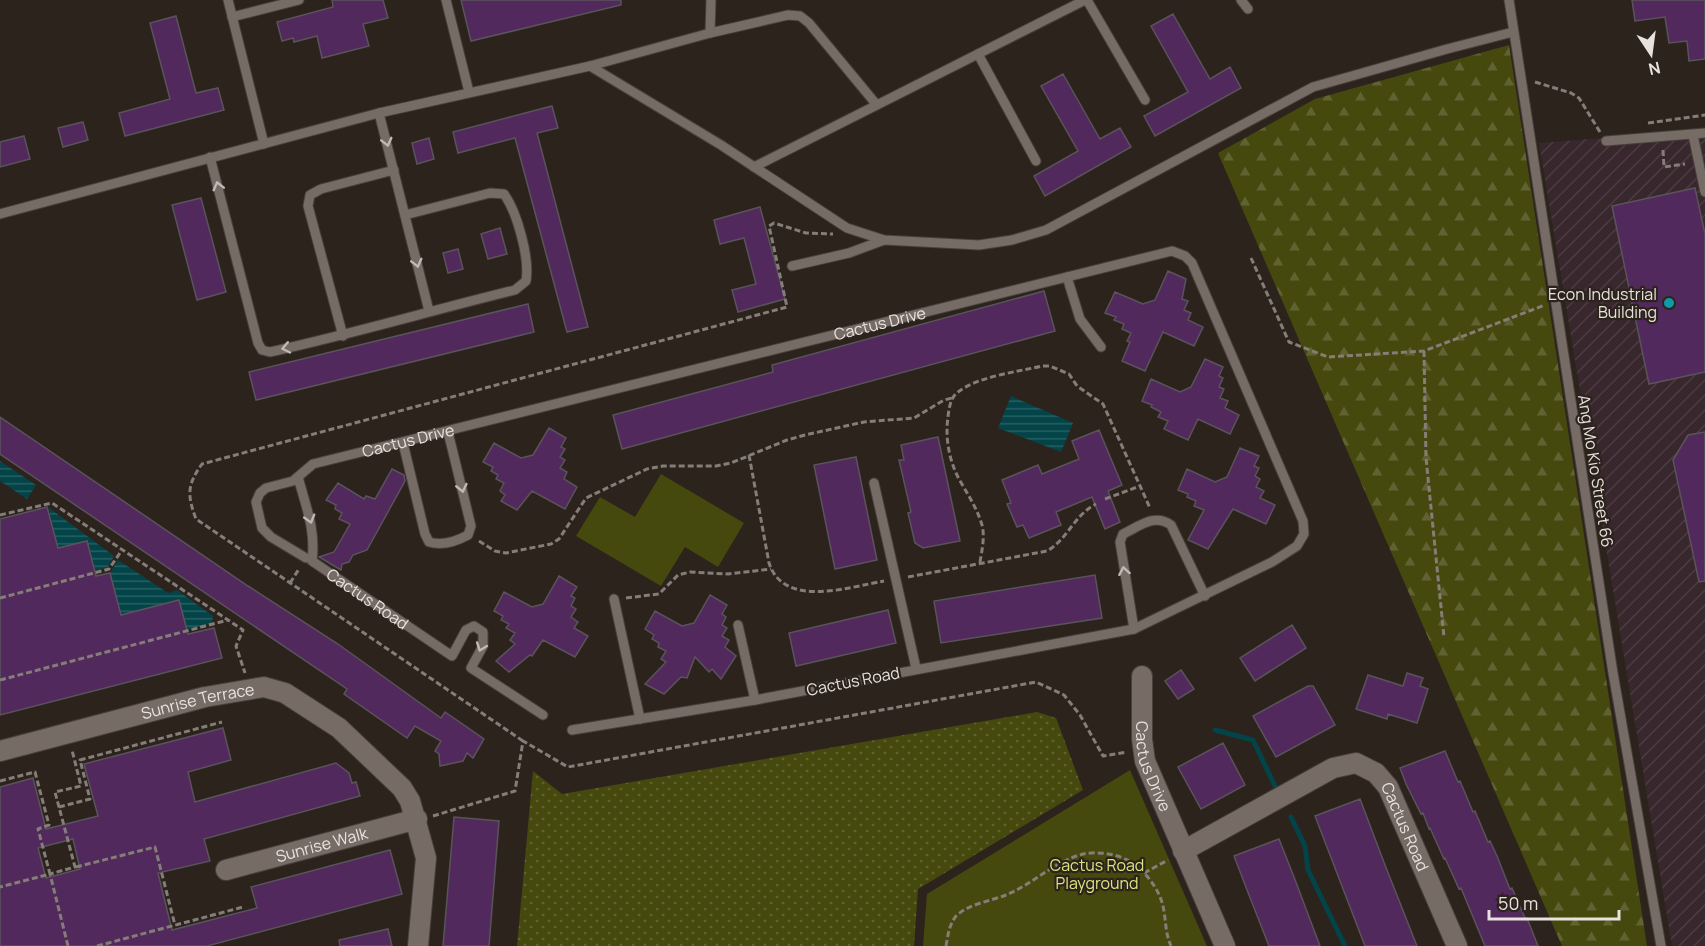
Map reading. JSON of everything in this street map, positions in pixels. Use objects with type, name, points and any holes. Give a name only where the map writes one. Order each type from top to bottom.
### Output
[{"type":"street","name":"Cactus Drive","points":[[1142,676],[1145,761],[1183,851]]},
{"type":"street","name":"Sunrise Terrace","points":[[0,751],[205,697],[264,687],[285,693],[339,728],[402,788],[410,801],[417,819],[426,858],[418,946]]},
{"type":"street","name":"Cactus Road","points":[[1183,851],[1333,768],[1356,762],[1376,773],[1388,787],[1457,946]]},
{"type":"street","name":"Sunrise Walk","points":[[226,870],[417,819]]},
{"type":"street","points":[[1183,851],[1225,946]]},
{"type":"lane","points":[[228,0],[264,144]]},
{"type":"lane","points":[[232,17],[299,0]]},
{"type":"lane","points":[[446,0],[469,92]]},
{"type":"lane","points":[[710,33],[711,0]]},
{"type":"lane","points":[[754,167],[1086,0],[1145,100]]},
{"type":"lane","points":[[1240,0],[1248,9]]},
{"type":"lane","name":"Ang Mo Kio Street 66","points":[[1509,0],[1613,673],[1661,946]]},
{"type":"lane","points":[[0,214],[380,113],[590,66],[710,33],[788,15],[800,16],[809,23],[876,104]]},
{"type":"lane","points":[[590,66],[754,167],[847,228],[884,240],[979,245],[1012,240],[1046,230],[1313,87],[1513,32]]},
{"type":"lane","points":[[978,54],[1036,161]]},
{"type":"lane","points":[[380,113],[429,310]]},
{"type":"lane","points":[[1606,141],[1705,133]]},
{"type":"lane","points":[[1693,135],[1705,192]]},
{"type":"lane","points":[[210,157],[258,343],[262,350],[270,352],[343,336],[429,310],[515,290],[526,281],[528,268],[512,205],[504,194],[490,193],[405,215]]},
{"type":"lane","points":[[343,336],[308,206],[310,195],[321,189],[394,170]]},
{"type":"lane","points":[[792,266],[849,253],[884,240]]},
{"type":"lane","name":"Cactus Drive","points":[[309,559],[271,537],[262,528],[256,502],[260,493],[266,488],[287,483],[313,464],[1172,252],[1185,256],[1192,263],[1303,521],[1304,534],[1297,546],[1272,562],[1134,629]]},
{"type":"lane","points":[[1067,278],[1080,319],[1101,347]]},
{"type":"lane","points":[[403,443],[425,534],[429,542],[438,545],[468,535],[471,526],[448,432]]},
{"type":"lane","points":[[298,477],[312,527],[314,543],[309,559]]},
{"type":"lane","points":[[874,483],[916,668]]},
{"type":"lane","points":[[1134,629],[1120,542],[1123,534],[1154,519],[1164,519],[1171,525],[1205,596]]},
{"type":"lane","name":"Cactus Road","points":[[309,559],[452,656],[466,630],[474,626],[479,628],[483,632],[483,646],[471,668],[543,715]]},
{"type":"lane","points":[[614,598],[640,719]]},
{"type":"lane","points":[[738,626],[756,700]]},
{"type":"lane","name":"Cactus Road","points":[[572,730],[756,700],[916,668],[1134,629]]},
{"type":"path","points":[[1553,89],[1571,93],[1579,98],[1606,141]]},
{"type":"path","points":[[1662,137],[1664,167],[1699,162]]},
{"type":"path","points":[[847,228],[829,235],[806,233],[774,223],[769,226],[787,307],[202,464],[193,477],[188,497],[196,519],[523,741],[568,767],[1036,682],[1064,695],[1080,715],[1103,756],[1143,749]]},
{"type":"path","points":[[1251,258],[1289,342],[1328,357],[1424,351],[1555,301]]},
{"type":"path","points":[[1424,351],[1426,458],[1443,637]]},
{"type":"path","points":[[980,562],[984,532],[972,499],[955,471],[950,455],[947,427],[952,398],[957,392],[977,382],[1042,366],[1050,366],[1069,374],[1077,386],[1103,404],[1154,519]]},
{"type":"path","points":[[468,535],[495,550],[506,553],[551,544],[559,539],[586,498],[647,470],[663,466],[717,466],[731,463],[786,440],[805,435],[864,422],[914,417],[952,398]]},
{"type":"path","points":[[1106,499],[1140,486]]},
{"type":"path","points":[[0,515],[52,503],[228,620],[243,630],[236,646],[246,679]]},
{"type":"path","points":[[0,598],[109,569],[122,550]]},
{"type":"path","points":[[614,598],[659,594],[678,575],[690,572],[728,574],[771,569]]},
{"type":"path","points":[[0,680],[228,620]]},
{"type":"path","points":[[59,807],[90,799],[80,760],[222,722]]},
{"type":"path","points":[[69,739],[81,786],[56,792],[75,867]]},
{"type":"path","points":[[417,819],[515,791],[523,741]]},
{"type":"path","points":[[0,781],[35,772],[49,825],[38,829],[68,946]]},
{"type":"path","points":[[0,887],[155,847],[175,925]]},
{"type":"path","points":[[1144,873],[1183,851]]},
{"type":"path","points":[[946,946],[951,924],[958,914],[1015,890],[1074,857],[1098,853],[1131,862],[1156,888],[1171,946]]},
{"type":"path","points":[[97,946],[243,907]]},
{"type":"shaded area","points":[[1705,130],[1705,946],[1672,946],[1539,143]]},
{"type":"green space","points":[[1509,45],[1647,946],[1562,946],[1218,153],[1315,99]]},
{"type":"green space","points":[[661,474],[744,523],[718,567],[685,547],[661,586],[576,536],[600,497],[635,517]]},
{"type":"green space","points":[[1037,712],[1056,718],[1083,790],[918,889],[914,946],[517,946],[533,771],[562,794]]},
{"type":"green space","name":"Cactus Road Playground","points":[[1130,770],[1207,946],[923,946],[927,894]]},
{"type":"water","points":[[1011,396],[1073,423],[1061,452],[998,428]]},
{"type":"water","points":[[0,461],[36,485],[27,499],[0,481]]},
{"type":"water","points":[[48,507],[114,556],[108,567],[95,571],[87,541],[0,564],[0,551],[55,537]]},
{"type":"water","points":[[118,560],[168,593],[177,590],[213,616],[212,623],[187,630],[179,600],[0,646],[117,603],[110,573]]},
{"type":"building","points":[[332,0],[383,0],[388,18],[363,24],[369,46],[322,58],[317,36],[294,42],[293,38],[282,41],[277,22],[333,7]]},
{"type":"building","points":[[461,0],[621,0],[621,5],[471,41]]},
{"type":"building","points":[[1632,0],[1705,0],[1705,59],[1689,61],[1687,41],[1669,43],[1665,17],[1635,21]]},
{"type":"building","points":[[1173,14],[1210,79],[1230,67],[1241,88],[1155,136],[1144,116],[1188,92],[1151,26]]},
{"type":"building","points":[[176,16],[196,93],[218,88],[224,110],[125,136],[119,113],[170,99],[150,23]]},
{"type":"building","points":[[1063,74],[1100,139],[1120,128],[1131,147],[1045,196],[1034,176],[1078,151],[1041,86]]},
{"type":"building","points":[[552,106],[558,128],[537,133],[588,327],[567,332],[515,138],[458,153],[453,132]]},
{"type":"building","points":[[83,122],[88,140],[63,147],[58,128]]},
{"type":"building","points":[[24,136],[30,159],[0,167],[0,142]]},
{"type":"building","points":[[429,138],[434,159],[417,164],[412,143]]},
{"type":"building","name":"Econ Industrial Building","points":[[1695,188],[1705,234],[1705,372],[1649,384],[1612,206]]},
{"type":"building","points":[[201,198],[226,292],[197,300],[172,205]]},
{"type":"building","points":[[760,207],[785,299],[738,312],[732,290],[756,284],[744,238],[720,244],[714,220]]},
{"type":"building","points":[[500,228],[507,254],[488,259],[481,234]]},
{"type":"building","points":[[458,249],[463,269],[448,273],[443,253]]},
{"type":"building","points":[[1168,271],[1186,279],[1182,299],[1188,301],[1184,310],[1191,313],[1188,320],[1203,327],[1194,346],[1163,332],[1145,371],[1122,361],[1130,342],[1127,341],[1131,333],[1122,329],[1124,324],[1114,320],[1116,317],[1105,313],[1115,292],[1143,304],[1155,300]]},
{"type":"building","points":[[1044,291],[1055,331],[622,449],[613,415],[773,372],[772,365]]},
{"type":"building","points":[[528,304],[534,332],[256,400],[249,372]]},
{"type":"building","points":[[1205,359],[1223,367],[1219,376],[1223,378],[1219,387],[1224,389],[1220,398],[1228,401],[1225,408],[1239,415],[1230,434],[1198,419],[1188,440],[1164,429],[1168,421],[1158,417],[1161,412],[1142,401],[1151,379],[1180,392],[1191,387]]},
{"type":"building","points":[[0,417],[248,586],[338,644],[441,718],[445,712],[484,739],[473,758],[467,753],[463,761],[440,766],[439,754],[435,751],[441,741],[415,726],[407,738],[344,694],[347,689],[0,454]]},
{"type":"building","points":[[549,428],[566,438],[561,447],[565,449],[560,457],[565,460],[560,468],[567,472],[564,479],[577,487],[565,509],[532,491],[517,510],[501,501],[505,495],[500,491],[504,483],[496,479],[498,475],[491,471],[493,467],[483,462],[494,443],[521,458],[533,455]]},
{"type":"building","points":[[1099,430],[1122,485],[1108,491],[1120,522],[1105,529],[1092,497],[1056,512],[1061,525],[1029,538],[1023,525],[1017,527],[1007,504],[1011,503],[1002,480],[1038,465],[1042,474],[1079,459],[1072,441]]},
{"type":"building","points":[[1705,432],[1705,581],[1699,582],[1673,460],[1688,435]]},
{"type":"building","points":[[938,437],[960,541],[923,548],[915,543],[908,513],[911,512],[899,460],[904,460],[901,445]]},
{"type":"building","points":[[1240,448],[1259,456],[1254,466],[1259,468],[1255,476],[1260,479],[1256,487],[1264,491],[1260,498],[1275,505],[1266,524],[1233,509],[1208,549],[1188,540],[1204,510],[1194,506],[1196,501],[1187,497],[1188,494],[1178,490],[1187,469],[1215,482],[1227,477]]},
{"type":"building","points":[[856,457],[877,560],[835,569],[814,465]]},
{"type":"building","points":[[392,469],[404,475],[405,481],[367,550],[353,555],[349,562],[342,564],[341,570],[319,557],[334,552],[350,524],[339,519],[342,513],[335,509],[336,505],[326,500],[338,483],[364,499],[366,496],[375,499]]},
{"type":"building","points":[[47,507],[58,548],[87,541],[96,576],[110,573],[121,615],[179,600],[188,634],[214,628],[222,658],[0,715],[0,519]]},
{"type":"building","points":[[1095,575],[1102,618],[941,643],[934,601]]},
{"type":"building","points":[[559,576],[577,587],[571,596],[575,598],[571,606],[576,609],[571,617],[578,622],[574,628],[588,636],[575,657],[543,640],[532,656],[530,655],[509,672],[496,661],[515,644],[510,640],[515,633],[506,628],[509,624],[501,620],[503,616],[494,611],[504,592],[532,607],[543,604]]},
{"type":"building","points":[[710,595],[727,605],[722,614],[726,617],[722,625],[727,628],[722,636],[729,640],[725,647],[736,656],[721,679],[712,669],[709,672],[695,657],[687,678],[681,677],[664,694],[645,684],[666,662],[661,659],[666,651],[658,647],[659,643],[652,639],[654,635],[645,629],[655,611],[682,626],[694,623]]},
{"type":"building","points":[[888,610],[896,643],[796,666],[789,633]]},
{"type":"building","points":[[1292,625],[1306,648],[1255,681],[1240,658]]},
{"type":"building","points":[[1181,670],[1194,689],[1178,699],[1165,681]]},
{"type":"building","points":[[1407,673],[1423,678],[1420,686],[1428,689],[1417,723],[1388,714],[1387,719],[1356,709],[1368,675],[1403,686]]},
{"type":"building","points":[[1308,686],[1313,686],[1335,725],[1276,757],[1253,716]]},
{"type":"building","points":[[223,728],[231,760],[188,772],[195,802],[336,763],[349,773],[352,783],[356,782],[360,796],[204,839],[210,861],[158,873],[172,930],[257,908],[251,887],[390,850],[402,894],[207,946],[0,946],[0,787],[33,778],[46,829],[98,816],[84,764]],"holes":[[[73,839],[80,869],[46,878],[38,848]]]},
{"type":"building","points":[[1223,743],[1245,785],[1201,809],[1178,767]]},
{"type":"building","points":[[1445,751],[1488,842],[1490,841],[1510,889],[1512,888],[1527,918],[1538,946],[1485,946],[1461,888],[1459,889],[1423,813],[1421,814],[1406,784],[1400,768]]},
{"type":"building","points":[[1360,799],[1417,946],[1365,946],[1315,816]]},
{"type":"building","points":[[454,817],[499,821],[489,946],[443,946]]},
{"type":"building","points":[[1279,839],[1320,946],[1269,946],[1234,856]]},
{"type":"building","points":[[388,929],[392,946],[340,946],[339,940]]},
{"type":"waterway","points":[[1215,730],[1253,740],[1275,786]]},
{"type":"waterway","points":[[1291,817],[1305,846],[1308,870],[1345,946]]},
{"type":"place","name":"Econ Industrial Building","points":[[1669,303]]}]
